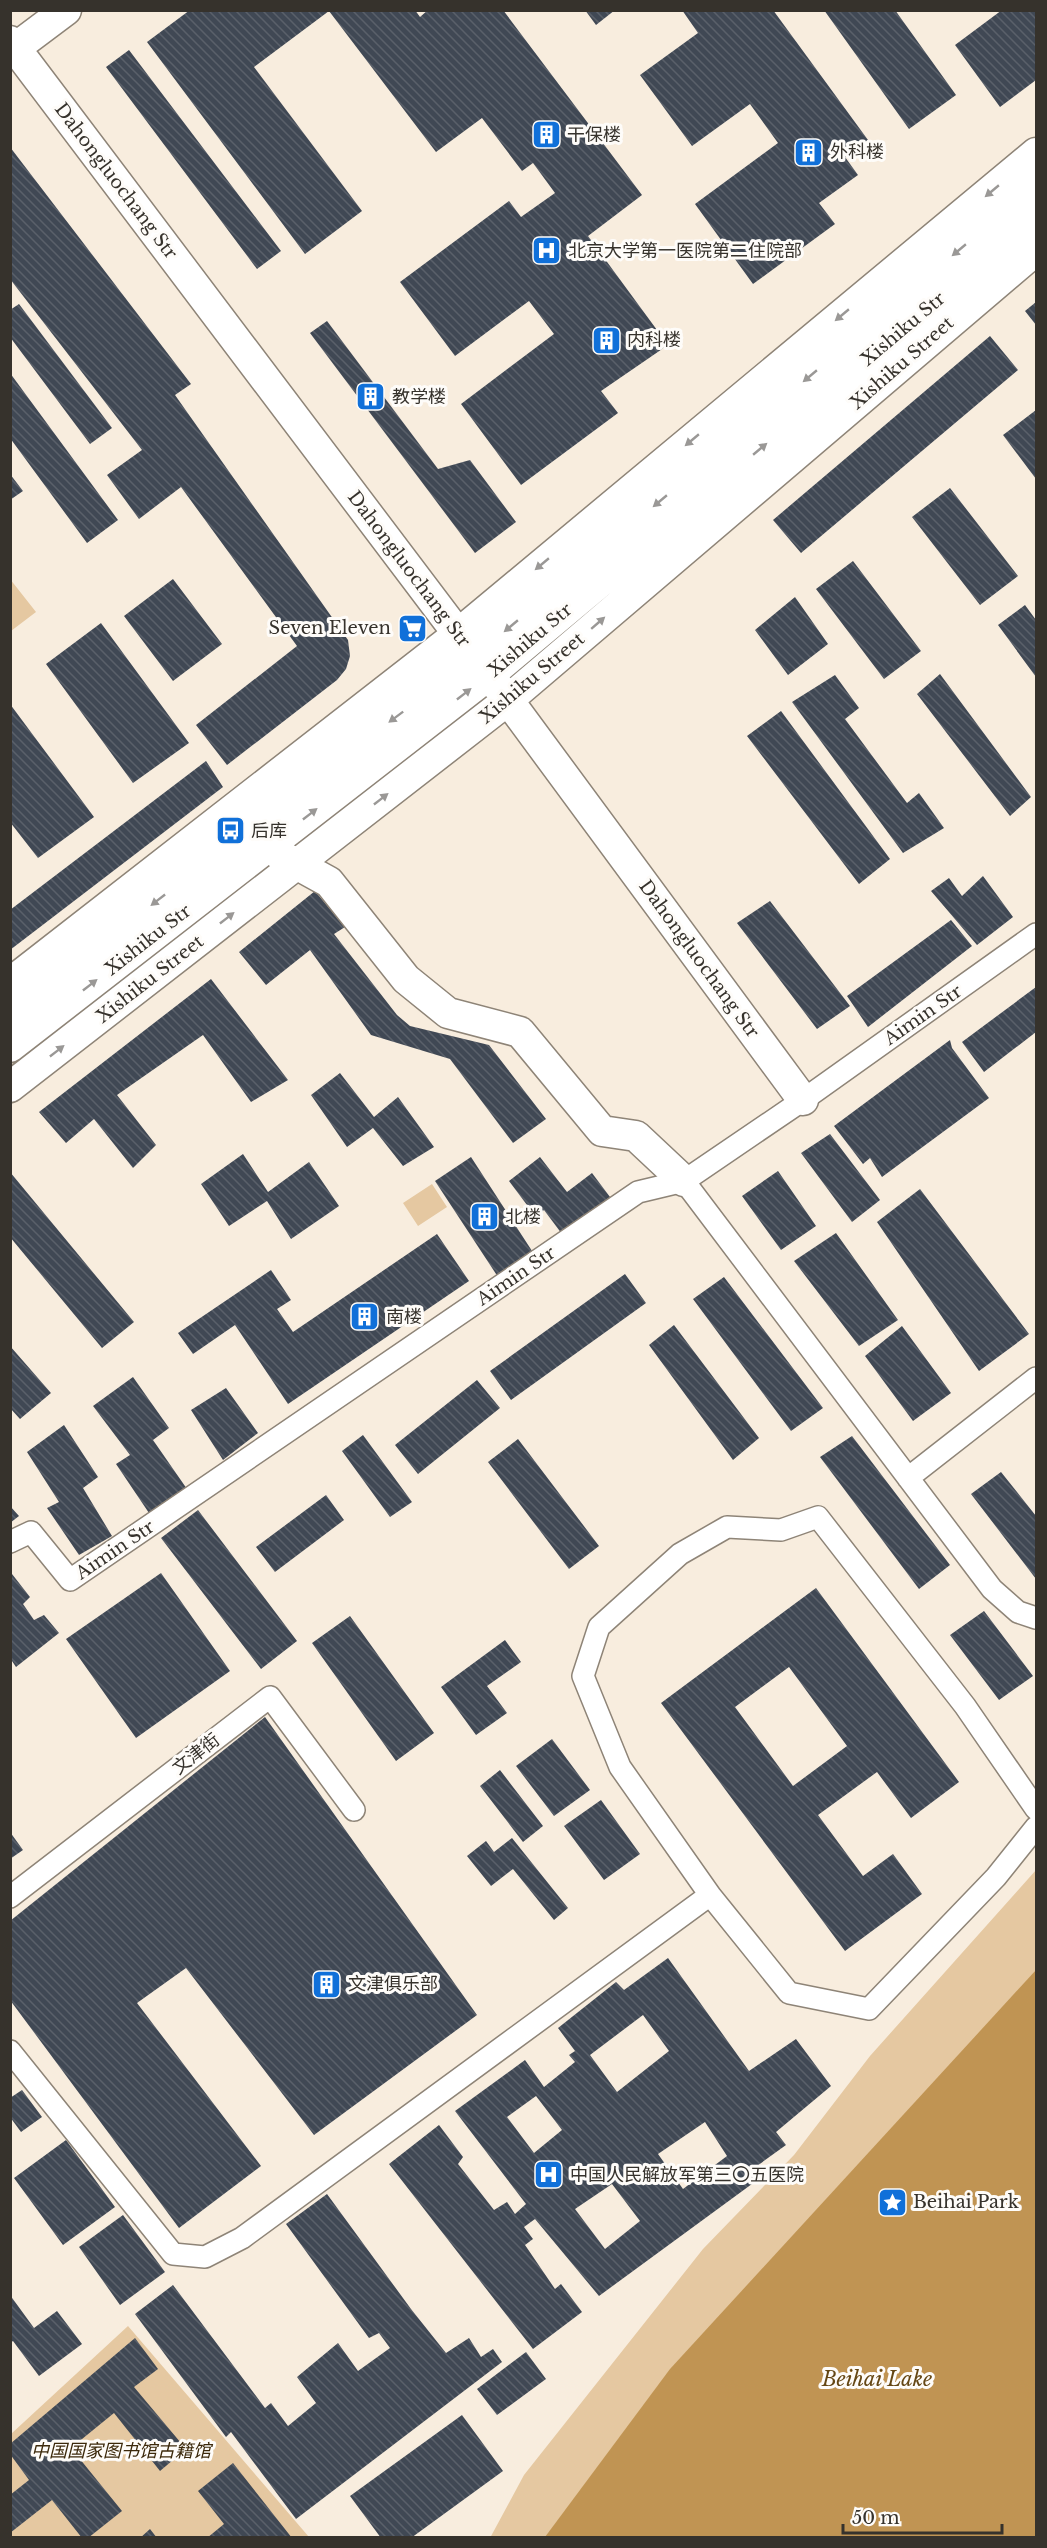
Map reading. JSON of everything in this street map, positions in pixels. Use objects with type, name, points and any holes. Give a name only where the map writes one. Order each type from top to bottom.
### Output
[{"type":"street","points":[[12,47],[66,10]]},
{"type":"street","name":"Dahongluochang Str","points":[[12,47],[508,700],[803,1100]]},
{"type":"street","points":[[10,984],[474,655],[1036,153]]},
{"type":"street","points":[[10,1017],[474,655],[1036,186]]},
{"type":"street","name":"Xishiku Str","points":[[10,1047],[267,848],[474,655],[1036,218]]},
{"type":"street","name":"Xishiku Street","points":[[10,1087],[508,700],[1036,250]]},
{"type":"street","points":[[267,848],[329,882],[414,986],[448,1013],[520,1032],[602,1131],[636,1136],[684,1181],[992,1589],[1018,1612],[1036,1618]]},
{"type":"street","name":"Aimin Str","points":[[10,1542],[31,1532],[70,1580],[638,1192],[684,1181],[803,1100],[1036,934]]},
{"type":"street","points":[[908,1478],[1036,1378]]},
{"type":"street","points":[[1036,1809],[965,1706],[818,1516],[781,1530],[727,1527],[680,1554],[599,1627],[583,1676],[620,1767],[710,1895],[789,1993],[868,2009],[996,1877],[1036,1827]]},
{"type":"street","name":"文津街","points":[[10,1897],[270,1697],[354,1810]]},
{"type":"street","points":[[10,2051],[173,2254],[205,2257],[242,2238],[710,1895]]},
{"type":"green space","points":[[10,579],[36,612],[11,631],[10,631]]},
{"type":"green space","points":[[432,1184],[447,1207],[418,1226],[403,1203]]},
{"type":"green space","name":"Beihai Lake","points":[[1036,1870],[1036,2537],[490,2538],[524,2475],[703,2249],[794,2155],[870,2056]]},
{"type":"green space","name":"中国国家图书馆古籍馆","points":[[128,2326],[309,2537],[11,2538],[11,2434]]},
{"type":"water","name":"Beihai Lake","points":[[1036,1970],[1036,2537],[545,2537],[670,2369]]},
{"type":"building","points":[[190,10],[415,10],[420,17],[428,10],[503,10],[642,195],[588,236],[668,345],[601,391],[618,413],[521,485],[461,404],[554,334],[529,301],[455,356],[400,282],[509,201],[521,217],[555,193],[533,163],[522,171],[482,118],[436,152],[329,11],[254,67],[362,211],[305,254],[147,42]]},
{"type":"building","points":[[585,10],[615,10],[596,25]]},
{"type":"building","name":"外科楼","points":[[682,10],[773,10],[868,140],[845,157],[858,175],[819,203],[835,224],[753,284],[695,204],[778,143],[750,104],[692,146],[640,75],[698,33]]},
{"type":"building","points":[[824,10],[895,10],[956,95],[909,129]]},
{"type":"building","points":[[1002,10],[1036,10],[1036,80],[1000,107],[955,45]]},
{"type":"building","points":[[129,50],[281,251],[257,269],[106,67]]},
{"type":"building","points":[[10,147],[191,384],[175,395],[348,640],[350,656],[346,669],[337,680],[227,765],[196,725],[297,646],[181,487],[139,519],[107,475],[142,450],[10,279]]},
{"type":"building","points":[[1036,302],[1036,325],[1025,311]]},
{"type":"building","points":[[19,304],[112,428],[90,444],[10,337],[10,310]]},
{"type":"building","name":"教学楼","points":[[327,321],[438,469],[470,460],[516,522],[475,553],[310,333]]},
{"type":"building","points":[[990,336],[1018,370],[801,553],[773,520]]},
{"type":"building","points":[[10,373],[118,520],[87,543],[10,438]]},
{"type":"building","points":[[1036,410],[1036,479],[1003,435]]},
{"type":"building","points":[[10,474],[23,491],[10,500]]},
{"type":"building","points":[[950,488],[1018,576],[980,605],[912,517]]},
{"type":"building","points":[[853,561],[921,651],[884,679],[816,589]]},
{"type":"building","points":[[173,579],[222,644],[173,681],[124,616]]},
{"type":"building","points":[[795,597],[828,644],[788,675],[755,630]]},
{"type":"building","points":[[1025,605],[1036,620],[1036,677],[998,625]]},
{"type":"building","points":[[101,623],[189,743],[133,783],[46,664]]},
{"type":"building","points":[[940,674],[1031,797],[1010,816],[917,694]]},
{"type":"building","points":[[835,675],[859,708],[845,719],[907,803],[919,793],[944,828],[903,853],[792,702]]},
{"type":"building","points":[[10,704],[94,817],[38,858],[10,822]]},
{"type":"building","points":[[781,711],[890,859],[859,884],[747,736]]},
{"type":"building","points":[[206,761],[223,787],[10,950],[10,910]]},
{"type":"building","points":[[983,876],[1013,917],[977,945],[931,891],[949,878],[962,896]]},
{"type":"building","points":[[315,891],[345,927],[334,934],[397,1015],[410,1026],[489,1045],[546,1119],[513,1143],[450,1059],[371,1035],[310,950],[266,985],[239,952]]},
{"type":"building","points":[[770,901],[850,1006],[817,1029],[737,923]]},
{"type":"building","points":[[951,920],[972,946],[868,1027],[847,996]]},
{"type":"building","points":[[211,979],[288,1080],[251,1102],[203,1035],[117,1095],[156,1145],[133,1168],[94,1119],[66,1143],[39,1112]]},
{"type":"building","points":[[1036,987],[1036,1032],[984,1072],[962,1042]]},
{"type":"building","points":[[950,1040],[952,1048],[989,1098],[882,1177],[870,1158],[863,1164],[834,1126]]},
{"type":"building","points":[[340,1073],[374,1117],[398,1097],[434,1147],[403,1166],[373,1128],[347,1147],[311,1095]]},
{"type":"building","points":[[830,1134],[880,1200],[852,1222],[801,1153]]},
{"type":"building","points":[[243,1154],[268,1192],[309,1162],[339,1206],[291,1239],[267,1201],[229,1226],[201,1184]]},
{"type":"building","name":"北楼","points":[[471,1157],[534,1254],[498,1277],[435,1181]]},
{"type":"building","points":[[540,1157],[567,1192],[592,1173],[610,1197],[562,1234],[544,1210],[536,1217],[509,1181]]},
{"type":"building","points":[[778,1171],[816,1226],[781,1250],[742,1196]]},
{"type":"building","points":[[10,1172],[134,1322],[102,1348],[10,1237]]},
{"type":"building","points":[[920,1189],[1029,1334],[979,1371],[877,1222]]},
{"type":"building","points":[[836,1233],[898,1320],[859,1346],[794,1261]]},
{"type":"building","name":"南楼","points":[[437,1234],[469,1281],[288,1404],[235,1325],[193,1354],[178,1333],[271,1270],[291,1300],[277,1309],[293,1332]]},
{"type":"building","points":[[625,1274],[646,1303],[511,1400],[490,1371]]},
{"type":"building","points":[[724,1277],[823,1408],[791,1431],[693,1299]]},
{"type":"building","points":[[674,1325],[759,1438],[733,1460],[649,1345]]},
{"type":"building","points":[[902,1326],[951,1393],[913,1421],[865,1356]]},
{"type":"building","points":[[10,1346],[51,1393],[20,1419],[10,1408]]},
{"type":"building","points":[[133,1377],[169,1428],[153,1440],[187,1489],[149,1513],[116,1464],[130,1455],[93,1406]]},
{"type":"building","points":[[477,1380],[500,1408],[418,1474],[395,1445]]},
{"type":"building","points":[[226,1388],[258,1433],[223,1460],[191,1410]]},
{"type":"building","points":[[64,1425],[98,1477],[83,1488],[112,1536],[79,1555],[47,1508],[59,1502],[27,1452]]},
{"type":"building","points":[[363,1435],[412,1502],[390,1517],[342,1451]]},
{"type":"building","points":[[852,1436],[950,1565],[919,1589],[820,1457]]},
{"type":"building","points":[[518,1439],[599,1546],[569,1569],[488,1462]]},
{"type":"building","points":[[1001,1472],[1036,1516],[1036,1579],[971,1494]]},
{"type":"building","points":[[326,1495],[344,1520],[275,1572],[256,1547]]},
{"type":"building","points":[[10,1506],[19,1516],[10,1523]]},
{"type":"building","points":[[198,1510],[297,1641],[261,1669],[161,1538]]},
{"type":"building","points":[[161,1573],[230,1671],[136,1738],[66,1639]]},
{"type":"building","points":[[12,1574],[30,1597],[23,1604],[34,1620],[44,1615],[59,1633],[16,1667],[10,1658],[10,1575]]},
{"type":"building","points":[[816,1588],[959,1782],[911,1818],[877,1772],[818,1815],[863,1876],[893,1854],[922,1894],[845,1951],[661,1703]],"holes":[[[789,1667],[847,1746],[793,1786],[735,1707]]]},
{"type":"building","points":[[984,1611],[1033,1676],[999,1700],[950,1635]]},
{"type":"building","points":[[350,1616],[434,1733],[396,1761],[312,1643]]},
{"type":"building","points":[[505,1640],[521,1662],[487,1686],[507,1713],[476,1735],[441,1687]]},
{"type":"building","name":"文津俱乐部","points":[[265,1717],[477,2015],[314,2135],[186,1968],[137,2003],[261,2166],[179,2228],[10,2000],[10,1921]]},
{"type":"building","points":[[552,1739],[590,1790],[554,1816],[516,1766]]},
{"type":"building","points":[[500,1770],[543,1826],[523,1842],[480,1786]]},
{"type":"building","points":[[601,1800],[640,1854],[604,1880],[564,1826]]},
{"type":"building","points":[[10,1832],[23,1850],[10,1859]]},
{"type":"building","points":[[512,1838],[568,1908],[554,1920],[513,1869],[491,1886],[467,1856],[486,1841],[494,1852]]},
{"type":"building","points":[[668,1958],[749,2071],[796,2039],[831,2086],[776,2132],[786,2145],[750,2171],[756,2181],[599,2296],[535,2219],[524,2227],[533,2239],[525,2245],[555,2289],[561,2284],[582,2312],[533,2349],[389,2164],[439,2125],[463,2157],[458,2164],[494,2210],[507,2202],[515,2214],[526,2204],[455,2111],[525,2060],[544,2087],[575,2062],[569,2055],[575,2051],[558,2028],[616,1982],[624,1990]],"holes":[[[643,2015],[669,2051],[617,2092],[590,2055]],[[536,2096],[562,2130],[534,2153],[507,2117]],[[705,2122],[727,2156],[683,2189],[658,2154]],[[612,2184],[640,2221],[605,2249],[575,2209]]]},
{"type":"building","points":[[22,2090],[42,2117],[21,2132],[10,2117],[10,2098]]},
{"type":"building","points":[[66,2140],[115,2207],[63,2245],[14,2178]]},
{"type":"building","points":[[327,2194],[446,2353],[469,2338],[481,2357],[493,2349],[502,2362],[296,2519],[231,2432],[226,2437],[135,2314],[173,2285],[265,2408],[271,2403],[288,2426],[316,2403],[297,2377],[338,2343],[358,2371],[390,2348],[379,2333],[369,2338],[286,2224]]},
{"type":"building","points":[[123,2215],[165,2272],[120,2305],[79,2247]]},
{"type":"building","points":[[10,2295],[34,2328],[57,2311],[82,2344],[39,2376],[13,2341],[10,2343]]},
{"type":"building","points":[[135,2338],[158,2369],[134,2387],[186,2449],[160,2471],[114,2413],[71,2448],[122,2511],[88,2538],[82,2538],[52,2500],[10,2533],[10,2495],[29,2480],[10,2454],[10,2444]]},
{"type":"building","points":[[526,2352],[546,2379],[497,2415],[477,2389]]},
{"type":"building","points":[[462,2415],[503,2471],[411,2538],[381,2538],[350,2496]]},
{"type":"building","points":[[233,2463],[292,2538],[207,2538],[224,2524],[198,2491]]},
{"type":"building","points":[[150,2529],[157,2538],[140,2538]]},
{"type":"place","name":"干保楼","points":[[546,135]]},
{"type":"place","name":"外科楼","points":[[809,152]]},
{"type":"place","name":"北京大学第一医院第二住院部","points":[[547,251]]},
{"type":"place","name":"内科楼","points":[[606,340]]},
{"type":"place","name":"教学楼","points":[[371,397]]},
{"type":"place","name":"Seven Eleven","points":[[412,628]]},
{"type":"place","name":"后库","points":[[230,831]]},
{"type":"place","name":"北楼","points":[[484,1217]]},
{"type":"place","name":"南楼","points":[[365,1317]]},
{"type":"place","name":"文津俱乐部","points":[[327,1984]]},
{"type":"place","name":"中国人民解放军第三〇五医院","points":[[549,2175]]},
{"type":"place","name":"Beihai Park","points":[[892,2202]]}]
